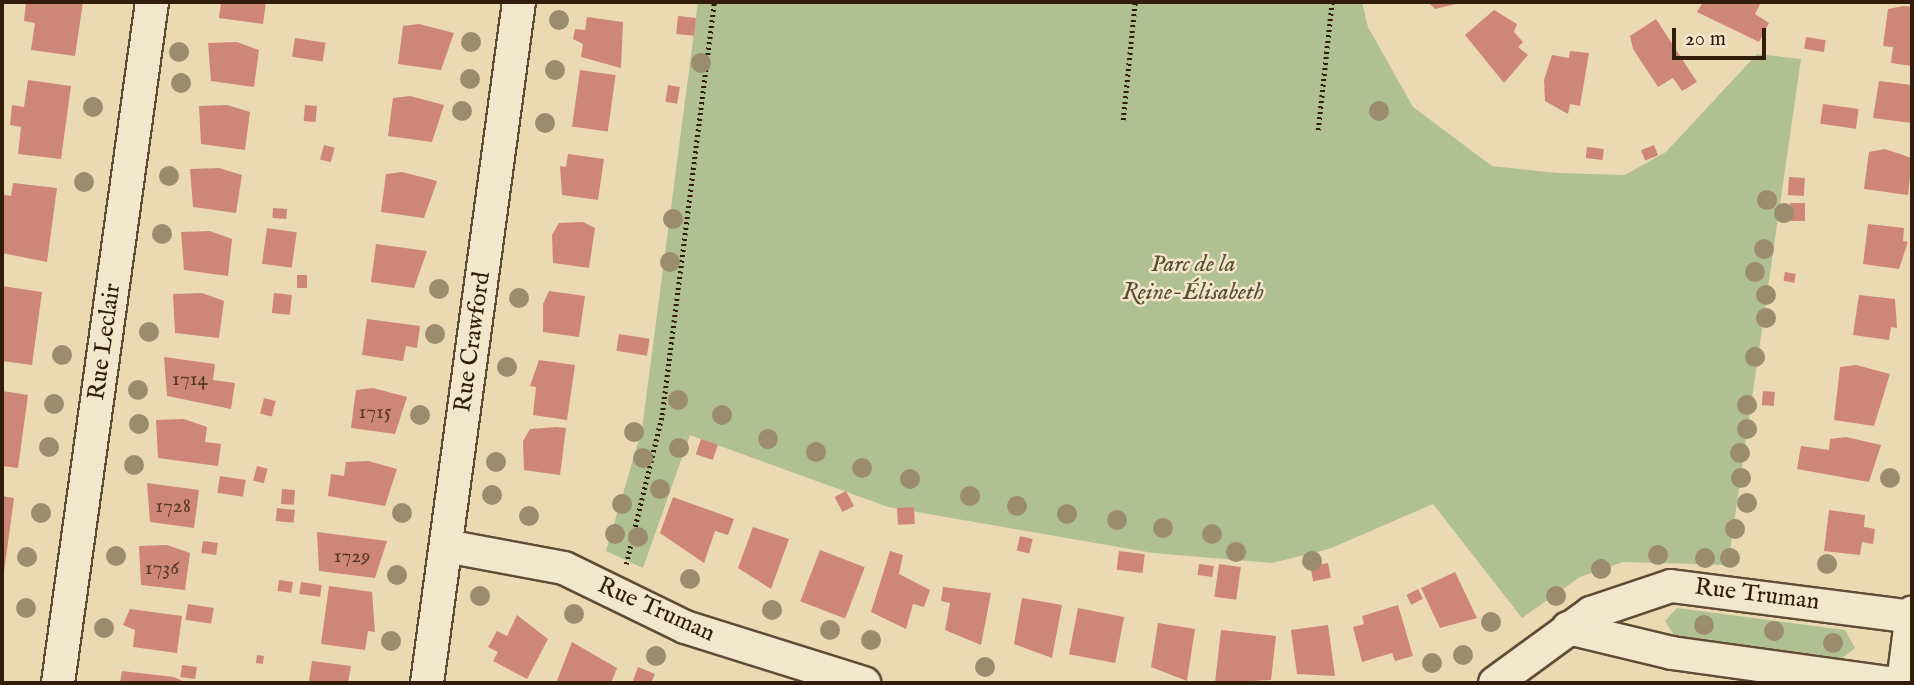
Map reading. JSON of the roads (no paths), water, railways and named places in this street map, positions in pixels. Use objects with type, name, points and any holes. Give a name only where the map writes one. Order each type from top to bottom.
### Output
[{"type":"street","name":"Rue Leclair","points":[[58,683],[152,2]]},
{"type":"street","name":"Rue Crawford","points":[[427,683],[519,2]]},
{"type":"street","name":"Rue Truman","points":[[446,546],[564,568],[698,632],[864,683]]},
{"type":"street","name":"Rue Truman","points":[[1495,683],[1569,628],[1618,601],[1671,586],[1912,615]]},
{"type":"street","points":[[1903,683],[1912,615]]},
{"type":"street","points":[[1569,628],[1672,653],[1889,683]]},
{"type":"park label","name":"Parc de la Reine-Élisabeth","points":[[1193,279]]}]
